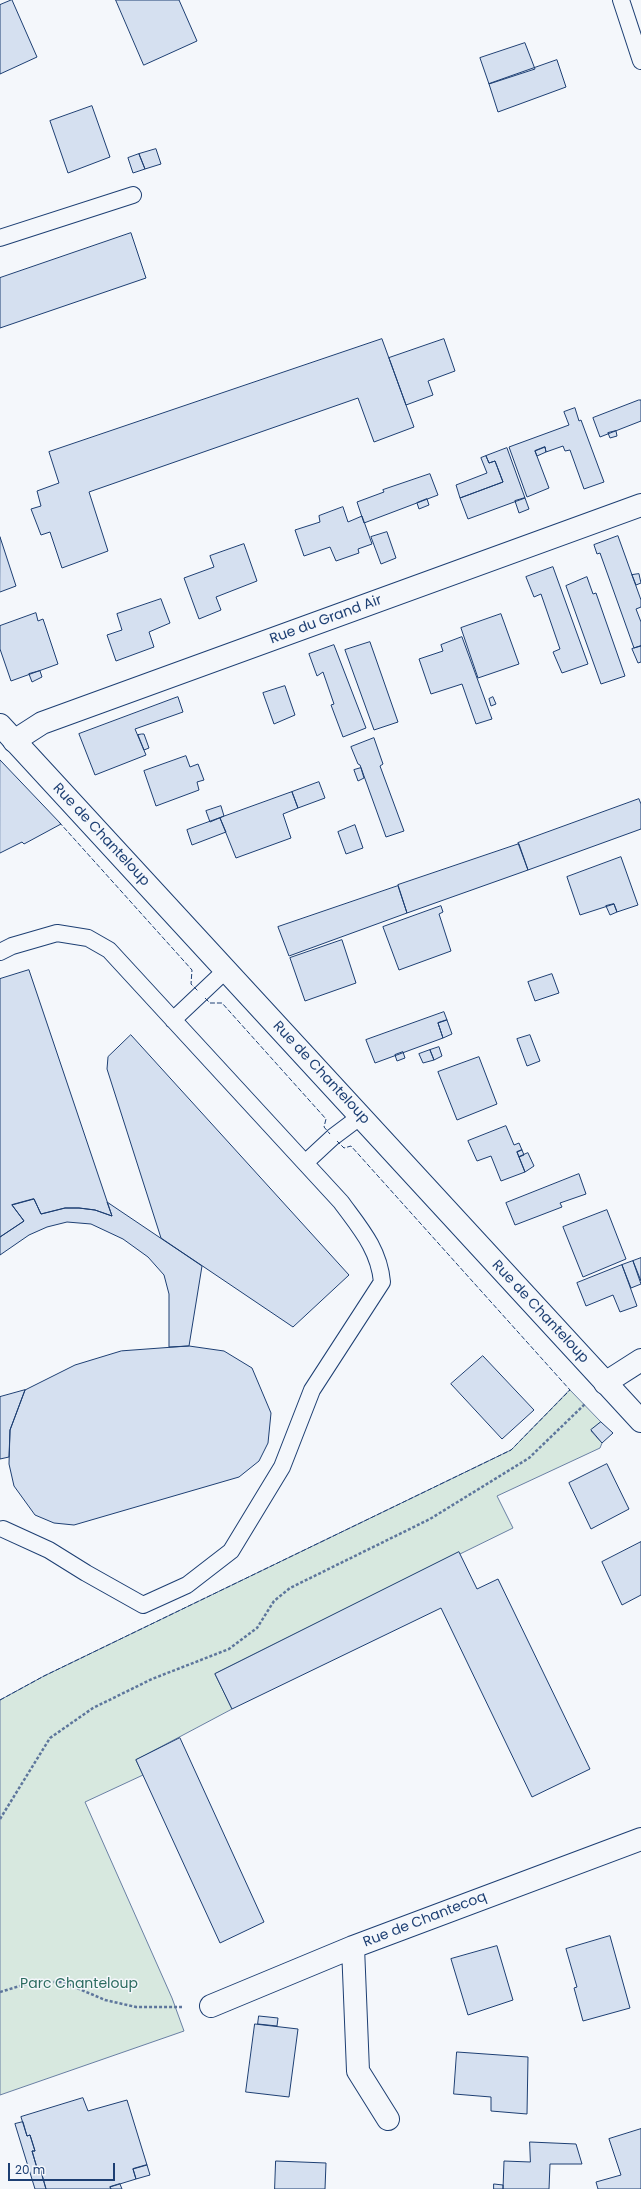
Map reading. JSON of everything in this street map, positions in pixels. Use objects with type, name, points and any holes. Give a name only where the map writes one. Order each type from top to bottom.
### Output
[{"type":"street","name":"Rue du Grand Air","points":[[7,733],[42,723],[641,506]]},
{"type":"street","name":"Rue de Chanteloup","points":[[7,733],[641,1421]]},
{"type":"street","points":[[605,1382],[641,1360]]},
{"type":"street","name":"Rue de Chantecoq","points":[[211,2006],[353,1947],[641,1839]]},
{"type":"street","points":[[353,1947],[358,2071],[388,2119]]},
{"type":"lane","points":[[621,0],[641,61]]},
{"type":"lane","points":[[0,238],[133,195]]},
{"type":"lane","points":[[0,952],[12,946],[57,932],[88,938],[109,950],[341,1202],[370,1243],[380,1265],[382,1282],[312,1390],[282,1467],[231,1551],[187,1585],[143,1605],[49,1550],[3,1529]]},
{"type":"lane","points":[[173,1020],[226,970]]},
{"type":"lane","points":[[305,1163],[333,1137],[361,1116]]},
{"type":"path","points":[[0,1819],[50,1738],[93,1708],[152,1679],[229,1649],[257,1628],[274,1601],[290,1588],[430,1519],[529,1458],[605,1382]]},
{"type":"path","points":[[0,1992],[33,1982],[63,1982],[105,2000],[136,2007],[211,2006]]},
{"type":"green space","name":"Parc Chanteloup","points":[[570,1390],[601,1422],[591,1431],[602,1443],[600,1448],[497,1496],[513,1528],[215,1674],[232,1709],[136,1760],[143,1775],[85,1802],[172,1998],[184,2031],[0,2095],[0,1700],[44,1676],[511,1450]]},
{"type":"building","points":[[12,0],[37,57],[0,74],[0,5]]},
{"type":"building","points":[[116,0],[179,0],[197,41],[144,65]]},
{"type":"building","points":[[525,43],[535,69],[489,84],[480,58]]},
{"type":"building","points":[[557,60],[566,87],[498,112],[489,84]]},
{"type":"building","points":[[92,106],[110,157],[68,173],[50,121]]},
{"type":"building","points":[[156,149],[161,164],[145,169],[139,154]]},
{"type":"building","points":[[139,154],[145,169],[133,173],[128,158]]},
{"type":"building","points":[[131,233],[146,278],[0,328],[0,278]]},
{"type":"building","points":[[382,339],[414,427],[374,442],[358,398],[89,492],[108,551],[62,568],[50,532],[41,535],[31,509],[41,506],[37,491],[59,483],[49,452]]},
{"type":"building","points":[[444,339],[455,371],[428,381],[433,395],[406,405],[389,358]]},
{"type":"building","points":[[641,400],[641,421],[600,437],[593,418]]},
{"type":"building","points":[[575,408],[579,421],[581,420],[604,482],[584,489],[570,450],[565,451],[563,446],[546,452],[545,447],[535,451],[549,488],[527,497],[509,447],[569,425],[564,412]]},
{"type":"building","points":[[616,431],[617,436],[610,438],[608,433]]},
{"type":"building","points":[[545,447],[546,452],[537,456],[535,451]]},
{"type":"building","points":[[507,448],[525,498],[468,519],[460,498],[503,482],[495,461],[489,463],[486,456]]},
{"type":"building","points":[[486,456],[489,463],[495,461],[503,482],[460,498],[456,485],[487,473],[481,458]]},
{"type":"building","points":[[430,474],[438,495],[364,523],[357,502],[384,492],[383,490]]},
{"type":"building","points":[[525,498],[529,509],[519,513],[515,501]]},
{"type":"building","points":[[427,499],[429,505],[419,509],[417,503]]},
{"type":"building","points":[[343,507],[348,522],[362,516],[372,544],[358,549],[359,553],[336,561],[330,547],[304,556],[295,530],[320,522],[319,516]]},
{"type":"building","points":[[387,532],[396,558],[381,564],[371,537]]},
{"type":"building","points":[[618,536],[641,600],[641,607],[636,609],[641,622],[641,646],[634,648],[600,553],[597,554],[594,545]]},
{"type":"building","points":[[0,537],[16,586],[0,592]]},
{"type":"building","points":[[244,544],[257,581],[216,597],[221,610],[199,619],[184,578],[214,567],[210,556]]},
{"type":"building","points":[[553,567],[588,664],[562,673],[553,652],[560,649],[541,594],[534,597],[526,577]]},
{"type":"building","points":[[639,574],[641,583],[636,585],[632,575]]},
{"type":"building","points":[[587,577],[593,594],[596,593],[625,676],[601,684],[566,586]]},
{"type":"building","points":[[161,599],[170,623],[149,632],[154,647],[116,661],[107,635],[122,630],[117,614]]},
{"type":"building","points":[[36,613],[38,621],[43,619],[58,664],[11,681],[0,649],[0,626]]},
{"type":"building","points":[[501,614],[519,664],[478,678],[461,628]]},
{"type":"building","points":[[462,637],[492,719],[476,724],[462,684],[431,694],[419,659],[443,651],[441,645]]},
{"type":"building","points":[[370,642],[398,722],[374,730],[345,650]]},
{"type":"building","points":[[334,645],[366,728],[343,737],[331,705],[334,704],[323,672],[317,676],[309,654]]},
{"type":"building","points":[[641,646],[641,662],[638,663],[632,649]]},
{"type":"building","points":[[40,671],[42,677],[32,682],[29,674]]},
{"type":"building","points":[[285,686],[295,715],[274,724],[263,693]]},
{"type":"building","points":[[178,697],[183,712],[135,729],[146,755],[95,775],[79,734]]},
{"type":"building","points":[[493,697],[496,704],[491,706],[489,699]]},
{"type":"building","points":[[144,734],[149,748],[144,750],[138,735]]},
{"type":"building","points":[[374,738],[383,764],[380,766],[404,831],[386,837],[360,765],[358,764],[351,747]]},
{"type":"building","points":[[186,756],[190,767],[198,764],[204,780],[197,782],[199,790],[156,806],[144,771]]},
{"type":"building","points":[[0,760],[61,824],[24,844],[22,842],[0,853]]},
{"type":"building","points":[[361,768],[364,778],[358,781],[354,770]]},
{"type":"building","points":[[319,782],[325,798],[298,808],[292,792]]},
{"type":"building","points":[[292,792],[298,808],[283,814],[291,838],[236,858],[220,818]]},
{"type":"building","points":[[639,799],[641,804],[641,829],[528,870],[518,843]]},
{"type":"building","points":[[221,806],[224,816],[210,822],[206,811]]},
{"type":"building","points":[[220,818],[226,832],[192,845],[187,830]]},
{"type":"building","points":[[355,825],[363,848],[346,854],[338,832]]},
{"type":"building","points":[[519,844],[528,870],[407,913],[398,885]]},
{"type":"building","points":[[621,857],[638,905],[617,912],[614,904],[580,915],[567,877]]},
{"type":"building","points":[[398,886],[407,913],[289,956],[278,927]]},
{"type":"building","points":[[614,904],[617,912],[610,915],[606,906]]},
{"type":"building","points":[[441,906],[443,912],[439,914],[451,951],[399,970],[383,927]]},
{"type":"building","points":[[342,940],[356,983],[305,1001],[290,958]]},
{"type":"building","points":[[29,970],[112,1216],[95,1210],[79,1208],[65,1208],[41,1214],[34,1199],[12,1205],[24,1221],[0,1237],[0,979]]},
{"type":"building","points":[[552,974],[559,993],[535,1001],[528,982]]},
{"type":"building","points":[[444,1012],[447,1020],[438,1023],[443,1038],[375,1063],[366,1040]]},
{"type":"building","points":[[447,1020],[452,1034],[443,1038],[438,1023]]},
{"type":"building","points":[[131,1035],[349,1275],[293,1327],[161,1238],[107,1069],[108,1057]]},
{"type":"building","points":[[530,1035],[540,1061],[527,1066],[517,1039]]},
{"type":"building","points":[[439,1047],[442,1056],[434,1060],[430,1050]]},
{"type":"building","points":[[430,1050],[434,1060],[423,1063],[419,1054]]},
{"type":"building","points":[[403,1052],[405,1058],[397,1061],[395,1055]]},
{"type":"building","points":[[479,1057],[497,1104],[457,1120],[438,1072]]},
{"type":"building","points":[[506,1126],[514,1145],[519,1143],[522,1150],[517,1152],[525,1172],[501,1181],[491,1156],[477,1161],[468,1141]]},
{"type":"building","points":[[522,1150],[524,1155],[519,1157],[517,1152]]},
{"type":"building","points":[[528,1153],[534,1166],[525,1172],[519,1157]]},
{"type":"building","points":[[579,1174],[586,1194],[560,1203],[562,1207],[515,1225],[506,1203]]},
{"type":"building","points":[[34,1199],[41,1214],[65,1208],[79,1208],[95,1210],[112,1216],[107,1202],[202,1266],[189,1346],[169,1347],[169,1294],[164,1275],[148,1257],[123,1239],[91,1224],[67,1222],[47,1227],[29,1235],[0,1255],[0,1237],[24,1221],[12,1205]]},
{"type":"building","points":[[607,1210],[626,1259],[583,1277],[563,1227]]},
{"type":"building","points":[[641,1258],[641,1281],[633,1261]]},
{"type":"building","points":[[633,1261],[641,1284],[631,1288],[622,1265]]},
{"type":"building","points":[[622,1265],[637,1306],[620,1312],[613,1295],[586,1306],[577,1283]]},
{"type":"building","points":[[189,1346],[224,1351],[252,1368],[271,1413],[268,1443],[259,1461],[239,1477],[74,1525],[54,1523],[35,1515],[14,1486],[9,1464],[10,1430],[25,1390],[75,1365],[121,1351]]},
{"type":"building","points":[[483,1356],[534,1410],[502,1439],[451,1384]]},
{"type":"building","points":[[25,1390],[10,1430],[9,1457],[0,1459],[0,1397]]},
{"type":"building","points":[[601,1422],[613,1433],[602,1443],[591,1430]]},
{"type":"building","points":[[607,1464],[629,1509],[591,1529],[569,1483]]},
{"type":"building","points":[[641,1542],[641,1595],[622,1605],[602,1562]]},
{"type":"building","points":[[459,1552],[477,1589],[498,1579],[590,1769],[532,1797],[441,1608],[232,1709],[215,1674]]},
{"type":"building","points":[[180,1738],[264,1922],[220,1943],[136,1760]]},
{"type":"building","points":[[610,1936],[630,2008],[583,2021],[574,1988],[577,1987],[566,1949]]},
{"type":"building","points":[[497,1946],[513,2000],[468,2015],[451,1959]]},
{"type":"building","points":[[259,2016],[278,2018],[277,2026],[258,2024]]},
{"type":"building","points":[[255,2024],[298,2029],[289,2097],[246,2092]]},
{"type":"building","points":[[457,2052],[528,2057],[527,2114],[491,2111],[491,2097],[454,2094]]},
{"type":"building","points":[[83,2098],[88,2111],[127,2100],[147,2165],[133,2169],[136,2179],[110,2187],[111,2189],[46,2189],[40,2168],[37,2168],[32,2151],[35,2151],[30,2135],[27,2136],[21,2117]]},
{"type":"building","points":[[23,2122],[27,2136],[30,2135],[35,2151],[32,2151],[37,2168],[40,2168],[46,2189],[35,2189],[15,2124]]},
{"type":"building","points":[[641,2129],[641,2189],[598,2189],[596,2182],[621,2175],[609,2139]]},
{"type":"building","points":[[530,2142],[576,2144],[582,2164],[550,2164],[549,2189],[503,2189],[504,2161],[530,2162]]},
{"type":"building","points":[[276,2161],[326,2163],[325,2189],[275,2189]]},
{"type":"building","points":[[147,2165],[150,2175],[136,2179],[133,2169]]},
{"type":"building","points":[[120,2184],[122,2189],[111,2189],[110,2187]]},
{"type":"building","points":[[494,2184],[503,2185],[503,2189],[494,2189]]},
{"type":"fence","points":[[59,822],[192,970],[191,984],[198,991]]},
{"type":"fence","points":[[205,998],[210,1003],[222,1003],[326,1119],[324,1127],[330,1134]]},
{"type":"fence","points":[[0,1700],[44,1676],[511,1450],[570,1390],[351,1146],[344,1148],[337,1141]]}]
